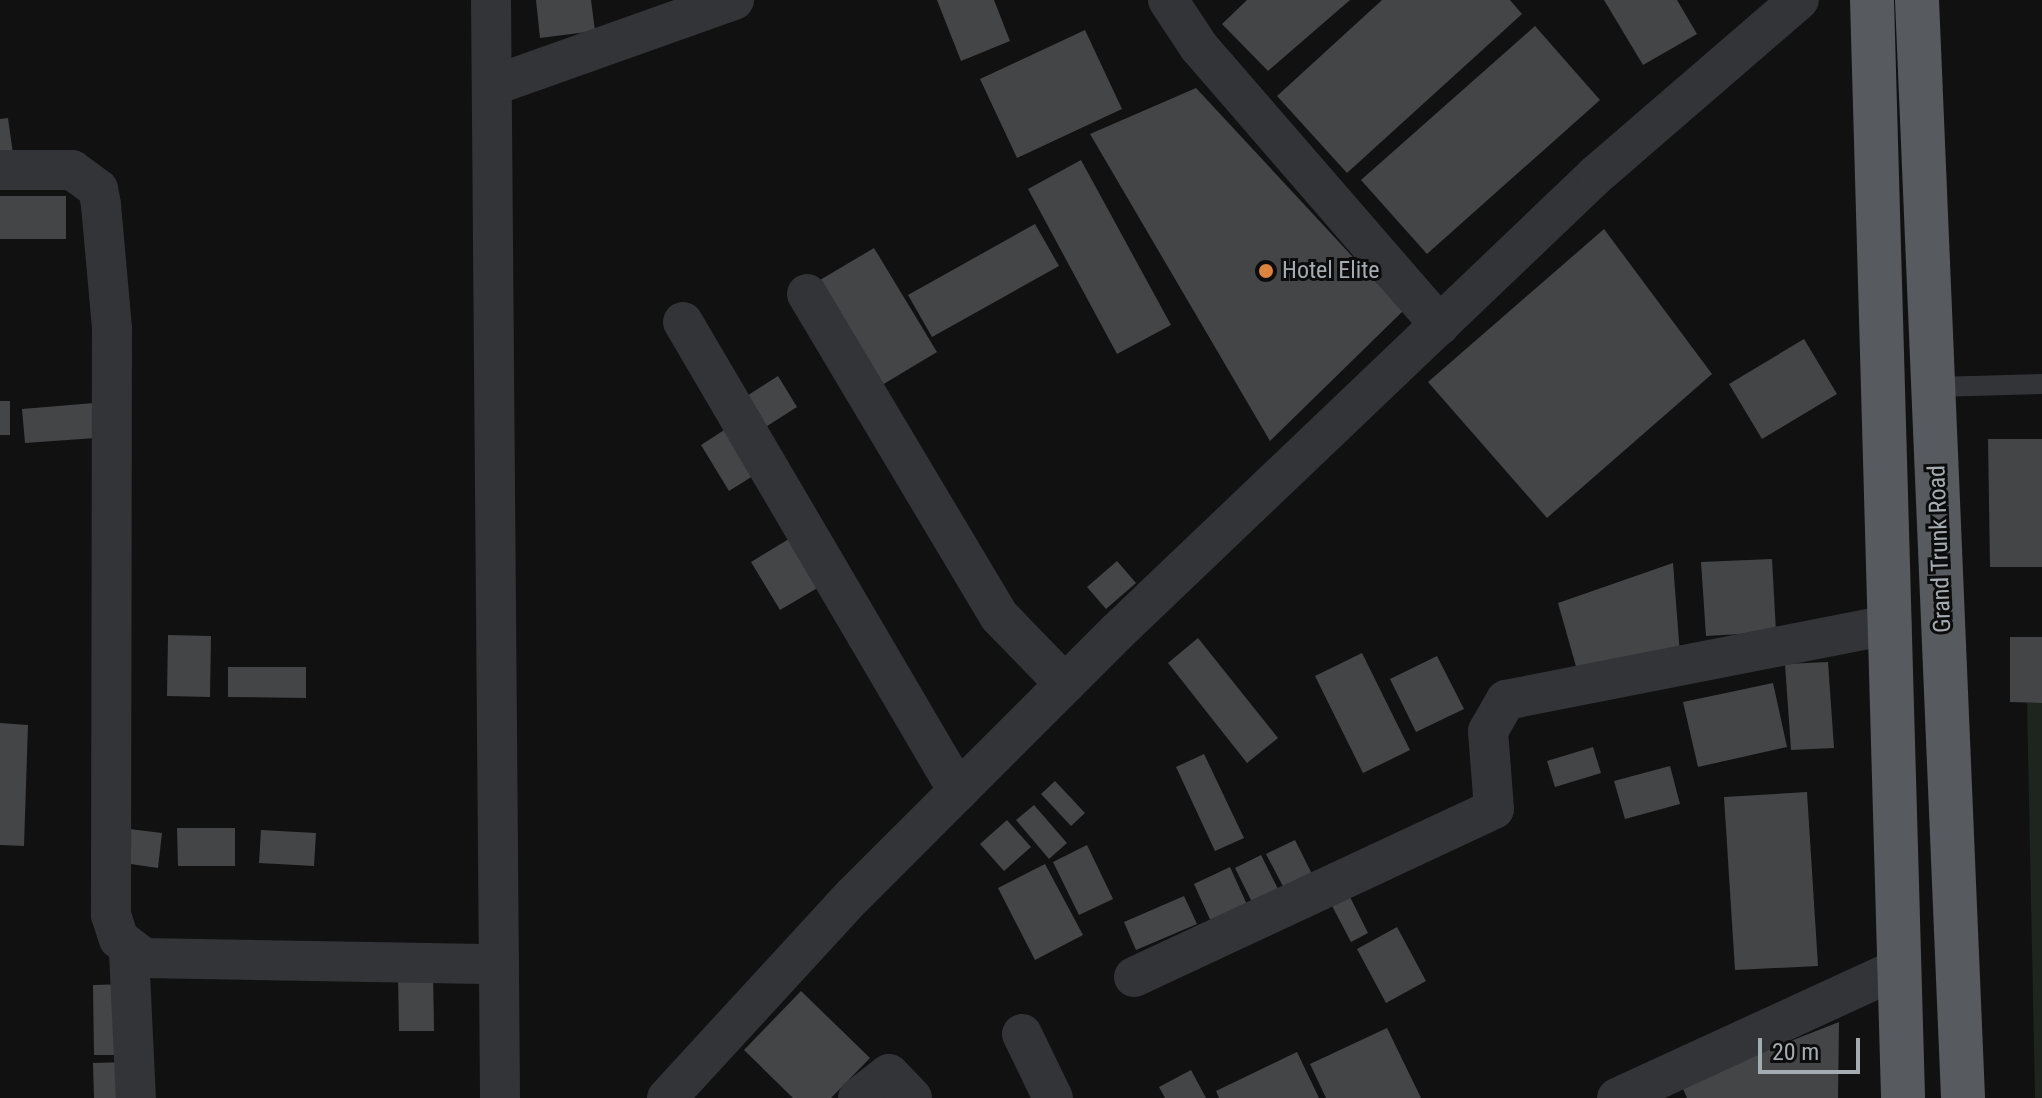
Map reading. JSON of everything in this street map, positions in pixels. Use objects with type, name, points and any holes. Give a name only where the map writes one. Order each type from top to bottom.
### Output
[{"type":"highway","name":"Grand Trunk Road","points":[[1872,0],[1903,1098]]},
{"type":"highway","name":"Grand Trunk Road","points":[[1917,0],[1936,387],[1963,1098]]},
{"type":"street","points":[[491,0],[500,1098]]},
{"type":"street","points":[[492,86],[734,0]]},
{"type":"street","points":[[1168,0],[1199,47],[1440,325]]},
{"type":"street","points":[[667,1098],[958,791],[1065,684],[1440,325],[1741,43],[1799,0]]},
{"type":"street","points":[[0,170],[72,170],[98,189],[101,205],[112,328],[111,915],[129,952],[136,1098]]},
{"type":"street","points":[[807,294],[999,616],[1065,684]]},
{"type":"street","points":[[683,322],[958,791]]},
{"type":"street","points":[[1134,977],[1494,809],[1488,731],[1506,700],[1892,624]]},
{"type":"street","points":[[129,952],[499,964]]},
{"type":"street","points":[[1617,1098],[1898,969]]},
{"type":"street","points":[[1022,1034],[1053,1098]]},
{"type":"street","points":[[858,1098],[889,1074],[912,1098]]},
{"type":"lane","points":[[1936,387],[2042,384]]},
{"type":"shaded area","points":[[2042,702],[2042,1098],[2035,1098],[2027,703]]},
{"type":"building","points":[[536,0],[591,0],[595,31],[540,38]]},
{"type":"building","points":[[937,0],[994,0],[1010,41],[961,61]]},
{"type":"building","points":[[1247,0],[1350,0],[1268,71],[1222,24]]},
{"type":"building","points":[[1382,0],[1510,0],[1522,14],[1347,173],[1277,96]]},
{"type":"building","points":[[1604,0],[1677,0],[1697,34],[1643,65]]},
{"type":"building","points":[[1535,26],[1600,100],[1427,254],[1361,180]]},
{"type":"building","points":[[1085,30],[1122,109],[1017,158],[980,79]]},
{"type":"building","name":"Hotel Elite","points":[[1196,88],[1403,311],[1270,441],[1090,134]]},
{"type":"building","points":[[8,118],[13,154],[0,155],[0,119]]},
{"type":"building","points":[[1081,160],[1171,325],[1117,354],[1028,189]]},
{"type":"building","points":[[0,196],[66,196],[66,239],[0,239]]},
{"type":"building","points":[[1035,224],[1059,266],[932,337],[908,295]]},
{"type":"building","points":[[1604,229],[1712,374],[1547,518],[1428,382]]},
{"type":"building","points":[[874,248],[937,352],[882,385],[820,280]]},
{"type":"building","points":[[1804,339],[1837,394],[1762,439],[1729,384]]},
{"type":"building","points":[[778,376],[797,407],[753,435],[734,404]]},
{"type":"building","points":[[0,401],[10,401],[10,435],[0,435]]},
{"type":"building","points":[[94,403],[96,438],[25,443],[22,409]]},
{"type":"building","points":[[735,423],[764,469],[729,491],[701,445]]},
{"type":"building","points":[[1988,439],[2042,439],[2042,567],[1990,567]]},
{"type":"building","points":[[802,531],[831,580],[780,610],[751,562]]},
{"type":"building","points":[[1772,559],[1776,632],[1706,636],[1701,562]]},
{"type":"building","points":[[1117,561],[1136,583],[1106,609],[1087,587]]},
{"type":"building","points":[[1673,563],[1680,655],[1577,670],[1558,603]]},
{"type":"building","points":[[168,635],[211,636],[210,697],[167,696]]},
{"type":"building","points":[[2010,637],[2042,637],[2042,703],[2010,702]]},
{"type":"building","points":[[1198,638],[1278,738],[1247,763],[1168,663]]},
{"type":"building","points":[[1362,653],[1410,750],[1363,773],[1315,676]]},
{"type":"building","points":[[1437,656],[1464,709],[1416,732],[1390,679]]},
{"type":"building","points":[[1828,662],[1834,748],[1791,750],[1785,664]]},
{"type":"building","points":[[228,667],[306,667],[306,698],[228,697]]},
{"type":"building","points":[[1773,683],[1787,747],[1698,767],[1683,702]]},
{"type":"building","points":[[0,723],[28,725],[24,846],[0,845]]},
{"type":"building","points":[[1593,747],[1601,773],[1555,787],[1547,761]]},
{"type":"building","points":[[1204,754],[1244,838],[1215,851],[1176,767]]},
{"type":"building","points":[[1670,766],[1680,804],[1625,819],[1614,781]]},
{"type":"building","points":[[1055,781],[1085,813],[1071,826],[1041,794]]},
{"type":"building","points":[[1807,792],[1818,966],[1735,970],[1724,797]]},
{"type":"building","points":[[1034,805],[1067,843],[1049,859],[1016,820]]},
{"type":"building","points":[[1007,820],[1031,847],[1004,871],[980,844]]},
{"type":"building","points":[[121,828],[162,833],[158,868],[117,862]]},
{"type":"building","points":[[177,828],[235,828],[235,866],[178,866]]},
{"type":"building","points":[[261,830],[316,833],[314,866],[259,863]]},
{"type":"building","points":[[1295,840],[1315,880],[1287,894],[1266,854]]},
{"type":"building","points":[[1087,845],[1113,899],[1079,915],[1053,862]]},
{"type":"building","points":[[1261,855],[1282,897],[1256,910],[1235,868]]},
{"type":"building","points":[[1045,864],[1083,935],[1035,960],[998,888]]},
{"type":"building","points":[[1230,867],[1249,909],[1213,926],[1194,884]]},
{"type":"building","points":[[1348,893],[1368,933],[1351,942],[1330,902]]},
{"type":"building","points":[[1184,896],[1197,924],[1136,950],[1124,922]]},
{"type":"building","points":[[1397,927],[1426,981],[1386,1003],[1357,949]]},
{"type":"building","points":[[433,971],[434,1031],[399,1031],[398,972]]},
{"type":"building","points":[[130,984],[130,1055],[94,1055],[93,985]]},
{"type":"building","points":[[801,991],[870,1058],[831,1098],[793,1098],[744,1050]]},
{"type":"building","points":[[1839,1022],[1838,1098],[1687,1098],[1681,1084]]},
{"type":"building","points":[[1387,1028],[1421,1098],[1326,1098],[1310,1064]]},
{"type":"building","points":[[1297,1052],[1319,1098],[1219,1098],[1216,1091]]},
{"type":"building","points":[[127,1062],[128,1098],[94,1098],[93,1063]]},
{"type":"building","points":[[1191,1070],[1206,1098],[1165,1098],[1159,1087]]},
{"type":"place","name":"Hotel Elite","points":[[1266,271]]}]
